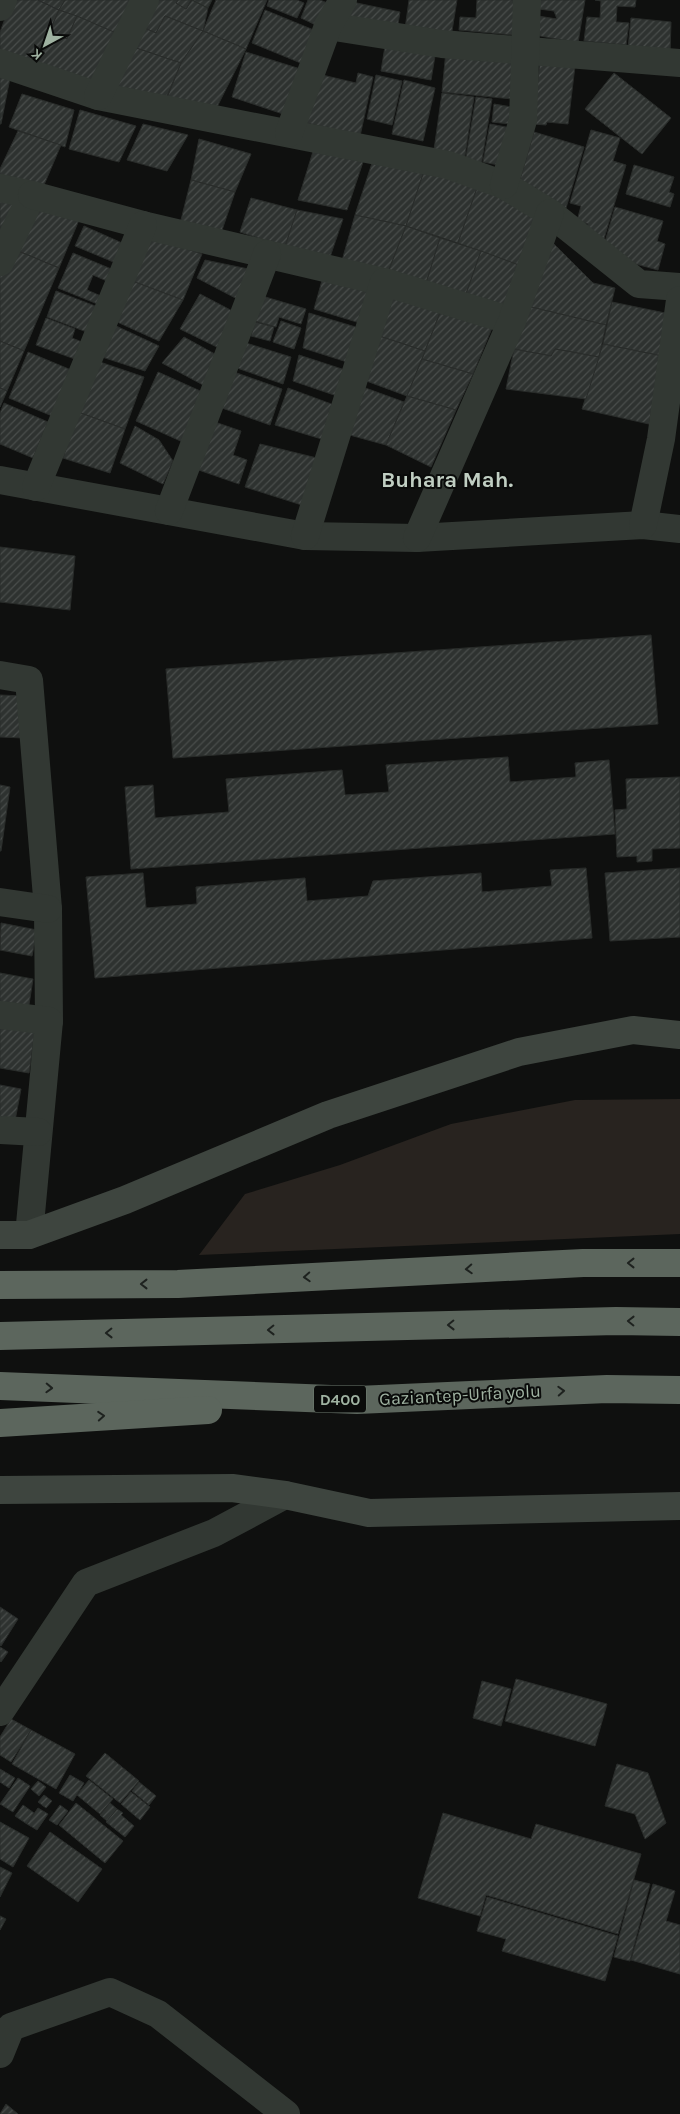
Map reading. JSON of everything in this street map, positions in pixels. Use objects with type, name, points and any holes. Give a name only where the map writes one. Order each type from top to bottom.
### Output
[{"type":"highway","points":[[0,1285],[178,1284],[583,1263],[680,1263]]},
{"type":"highway","points":[[0,1336],[616,1321],[680,1322]]},
{"type":"highway","name":"Gaziantep-Urfa yolu","points":[[0,1386],[357,1400],[607,1389],[680,1390]]},
{"type":"highway","points":[[0,1423],[357,1400]]},
{"type":"street","points":[[0,7],[3,0]]},
{"type":"street","points":[[98,96],[145,0]]},
{"type":"street","points":[[504,184],[523,120],[527,0]]},
{"type":"street","points":[[289,133],[328,26],[341,1]]},
{"type":"street","points":[[328,26],[442,44],[524,49],[680,63]]},
{"type":"street","points":[[0,63],[98,96],[448,165],[504,184],[550,213],[639,284],[680,287]]},
{"type":"street","points":[[0,188],[143,225],[384,282],[512,321]]},
{"type":"street","points":[[0,262],[32,195]]},
{"type":"street","points":[[417,538],[512,321],[550,213]]},
{"type":"street","points":[[36,486],[143,225]]},
{"type":"street","points":[[170,511],[267,254]]},
{"type":"street","points":[[305,536],[384,282]]},
{"type":"street","points":[[643,525],[661,439],[680,300]]},
{"type":"street","points":[[0,480],[305,536],[417,538],[643,525],[680,529]]},
{"type":"street","points":[[0,675],[29,680],[48,909],[49,1021],[28,1235]]},
{"type":"street","points":[[0,902],[48,909]]},
{"type":"street","points":[[0,1015],[49,1021]]},
{"type":"street","points":[[0,1235],[28,1235],[125,1200],[328,1115],[519,1052],[633,1030],[680,1034]]},
{"type":"street","points":[[0,1130],[38,1132]]},
{"type":"street","points":[[0,1490],[232,1488],[285,1494],[369,1513],[680,1506]]},
{"type":"street","points":[[0,1712],[86,1583],[214,1532],[285,1494]]},
{"type":"street","points":[[0,2054],[6,2028],[110,1992],[158,2014],[286,2114]]},
{"type":"shaded area","points":[[680,1099],[680,1234],[199,1255],[245,1194],[340,1165],[451,1124],[575,1100]]},
{"type":"building","points":[[12,0],[38,0],[59,10],[36,63],[0,52],[0,32]]},
{"type":"building","points":[[38,0],[65,0],[59,10]]},
{"type":"building","points":[[65,0],[140,0],[123,36],[59,10]]},
{"type":"building","points":[[153,0],[178,0],[176,3],[186,9],[192,0],[208,8],[203,31],[165,16],[156,33],[140,26]]},
{"type":"building","points":[[178,0],[191,0],[186,9],[176,3]]},
{"type":"building","points":[[192,0],[212,0],[208,8]]},
{"type":"building","points":[[216,0],[267,0],[246,49],[203,31]]},
{"type":"building","points":[[269,0],[297,0],[304,3],[297,18],[267,6]]},
{"type":"building","points":[[308,0],[320,0],[330,4],[320,27],[301,18]]},
{"type":"building","points":[[409,0],[457,0],[451,37],[405,29]]},
{"type":"building","points":[[477,0],[516,0],[513,35],[459,30],[460,17],[476,18]]},
{"type":"building","points":[[540,0],[585,0],[578,43],[535,35],[538,16],[557,19],[554,11],[539,9]]},
{"type":"building","points":[[595,0],[636,0],[635,7],[617,6],[616,22],[629,23],[626,45],[584,41],[587,17],[600,18],[601,1]]},
{"type":"building","points":[[352,2],[400,12],[397,30],[348,20]]},
{"type":"building","points":[[59,10],[77,16],[67,39],[49,33]]},
{"type":"building","points":[[265,10],[321,33],[308,66],[252,43]]},
{"type":"building","points":[[77,16],[123,36],[97,85],[36,63],[49,33],[67,39]]},
{"type":"building","points":[[165,16],[203,31],[181,63],[130,46],[140,26],[156,33]]},
{"type":"building","points":[[631,18],[671,22],[670,54],[628,49]]},
{"type":"building","points":[[203,31],[246,49],[217,107],[167,98],[181,63]]},
{"type":"building","points":[[386,40],[436,50],[431,80],[381,71]]},
{"type":"building","points":[[130,46],[181,63],[164,103],[110,92]]},
{"type":"building","points":[[446,51],[517,59],[512,99],[442,92]]},
{"type":"building","points":[[246,52],[307,71],[292,117],[232,97]]},
{"type":"building","points":[[540,61],[575,66],[568,124],[547,122],[546,125],[533,124]]},
{"type":"building","points":[[314,73],[356,83],[358,73],[373,77],[360,136],[303,122]]},
{"type":"building","points":[[614,73],[671,118],[642,154],[585,109]]},
{"type":"building","points":[[0,75],[10,78],[1,124],[0,124]]},
{"type":"building","points":[[376,75],[402,81],[392,125],[367,119]]},
{"type":"building","points":[[404,80],[435,88],[423,141],[392,134]]},
{"type":"building","points":[[442,93],[474,97],[464,162],[433,157]]},
{"type":"building","points":[[22,94],[74,110],[65,147],[9,127]]},
{"type":"building","points":[[476,97],[492,99],[481,166],[465,163]]},
{"type":"building","points":[[494,104],[512,107],[510,124],[492,122]]},
{"type":"building","points":[[80,110],[136,126],[119,162],[69,149]]},
{"type":"building","points":[[143,124],[188,135],[167,171],[127,160]]},
{"type":"building","points":[[490,124],[511,128],[504,166],[483,162]]},
{"type":"building","points":[[591,130],[620,138],[613,161],[626,165],[603,242],[584,235],[588,224],[577,221],[581,206],[570,203]]},
{"type":"building","points":[[18,131],[61,145],[41,192],[0,180],[0,169]]},
{"type":"building","points":[[534,132],[584,147],[566,208],[535,193],[536,188],[519,183]]},
{"type":"building","points":[[199,139],[251,154],[235,192],[191,180]]},
{"type":"building","points":[[315,145],[365,156],[347,210],[298,200]]},
{"type":"building","points":[[375,154],[425,168],[406,226],[355,215]]},
{"type":"building","points":[[634,165],[674,177],[669,192],[674,194],[670,207],[626,194]]},
{"type":"building","points":[[425,168],[477,188],[458,243],[406,226]]},
{"type":"building","points":[[191,180],[235,192],[220,236],[180,224]]},
{"type":"building","points":[[477,188],[544,211],[524,267],[458,243]]},
{"type":"building","points":[[0,196],[19,200],[0,235]]},
{"type":"building","points":[[251,198],[297,210],[285,247],[240,232]]},
{"type":"building","points":[[31,200],[79,220],[59,268],[11,248]]},
{"type":"building","points":[[615,207],[663,221],[657,241],[665,244],[658,270],[621,260],[603,249]]},
{"type":"building","points":[[297,210],[343,219],[329,260],[285,247]]},
{"type":"building","points":[[355,215],[406,226],[387,275],[341,264]]},
{"type":"building","points":[[84,226],[131,247],[123,266],[75,246]]},
{"type":"building","points":[[406,226],[440,238],[425,287],[387,275]]},
{"type":"building","points":[[152,237],[202,254],[183,300],[132,281]]},
{"type":"building","points":[[547,237],[593,283],[615,288],[606,325],[531,307]]},
{"type":"building","points":[[440,238],[481,251],[464,300],[425,287]]},
{"type":"building","points":[[11,248],[59,268],[24,351],[0,341],[0,276]]},
{"type":"building","points":[[481,251],[524,267],[504,312],[464,300]]},
{"type":"building","points":[[73,253],[121,273],[116,285],[93,275],[87,290],[108,299],[105,307],[58,288]]},
{"type":"building","points":[[205,260],[258,271],[245,303],[197,278]]},
{"type":"building","points":[[323,277],[369,291],[360,323],[314,309]]},
{"type":"building","points":[[132,281],[183,300],[159,341],[115,321]]},
{"type":"building","points":[[56,291],[103,309],[92,334],[47,317]]},
{"type":"building","points":[[200,294],[240,315],[223,350],[180,329]]},
{"type":"building","points":[[389,294],[441,310],[425,351],[376,335]]},
{"type":"building","points":[[262,296],[306,309],[301,324],[279,317],[276,327],[255,321]]},
{"type":"building","points":[[612,302],[670,314],[662,356],[603,344]]},
{"type":"building","points":[[531,307],[606,325],[599,357],[555,349],[551,356],[514,349]]},
{"type":"building","points":[[309,313],[359,328],[347,362],[303,348]]},
{"type":"building","points":[[440,313],[492,328],[473,374],[422,359]]},
{"type":"building","points":[[46,318],[75,329],[72,338],[92,346],[86,363],[36,345]]},
{"type":"building","points":[[281,321],[301,328],[294,349],[273,342]]},
{"type":"building","points":[[255,322],[274,327],[270,341],[251,336]]},
{"type":"building","points":[[114,325],[159,346],[145,371],[99,356]]},
{"type":"building","points":[[376,335],[425,351],[407,396],[361,379]]},
{"type":"building","points":[[184,337],[222,358],[205,386],[162,363]]},
{"type":"building","points":[[0,341],[24,351],[7,391],[0,388]]},
{"type":"building","points":[[246,343],[291,357],[283,384],[237,368]]},
{"type":"building","points":[[603,344],[662,356],[649,424],[582,409]]},
{"type":"building","points":[[514,349],[551,356],[555,349],[599,357],[586,399],[506,389]]},
{"type":"building","points":[[28,352],[76,372],[57,418],[9,398]]},
{"type":"building","points":[[299,355],[345,370],[337,396],[293,381]]},
{"type":"building","points":[[422,359],[473,374],[456,410],[407,396]]},
{"type":"building","points":[[97,361],[144,377],[125,429],[78,412]]},
{"type":"building","points":[[158,372],[207,394],[185,443],[136,421]]},
{"type":"building","points":[[234,372],[282,389],[270,425],[222,408]]},
{"type":"building","points":[[360,386],[404,402],[386,445],[346,434]]},
{"type":"building","points":[[0,388],[7,391],[0,407]]},
{"type":"building","points":[[288,388],[334,405],[325,440],[275,425]]},
{"type":"building","points":[[407,396],[456,410],[431,467],[386,445]]},
{"type":"building","points":[[4,403],[48,422],[33,458],[0,444],[0,413]]},
{"type":"building","points":[[78,412],[125,429],[110,473],[63,458]]},
{"type":"building","points":[[209,420],[241,431],[233,455],[247,460],[239,484],[193,468]]},
{"type":"building","points":[[135,426],[159,440],[173,461],[163,484],[120,463]]},
{"type":"building","points":[[260,444],[317,458],[305,506],[245,487]]},
{"type":"building","points":[[0,547],[75,556],[70,610],[0,602]]},
{"type":"building","points":[[651,635],[658,724],[173,758],[166,669]]},
{"type":"building","points":[[0,695],[25,696],[23,738],[0,737]]},
{"type":"building","points":[[508,757],[510,782],[576,777],[575,763],[609,760],[615,834],[131,869],[125,787],[153,785],[155,818],[229,812],[226,779],[342,770],[345,795],[389,792],[386,765]]},
{"type":"building","points":[[680,777],[680,848],[652,849],[652,861],[637,862],[637,856],[617,857],[615,810],[627,809],[626,779]]},
{"type":"building","points":[[0,785],[10,787],[1,851],[0,851]]},
{"type":"building","points":[[586,868],[592,938],[95,978],[86,877],[143,873],[146,908],[197,904],[196,887],[305,878],[307,901],[368,896],[373,881],[481,873],[482,892],[552,886],[550,870]]},
{"type":"building","points":[[680,868],[680,937],[610,941],[605,873]]},
{"type":"building","points":[[1,923],[37,930],[32,956],[0,950]]},
{"type":"building","points":[[0,973],[33,979],[28,1011],[0,1006]]},
{"type":"building","points":[[0,1027],[35,1032],[29,1073],[0,1068]]},
{"type":"building","points":[[0,1085],[21,1089],[14,1126],[0,1124]]},
{"type":"building","points":[[0,1607],[18,1619],[1,1646],[0,1645]]},
{"type":"building","points":[[0,1647],[8,1652],[1,1662],[0,1661]]},
{"type":"building","points":[[516,1679],[607,1704],[595,1746],[505,1721]]},
{"type":"building","points":[[482,1681],[511,1689],[501,1726],[473,1718]]},
{"type":"building","points":[[11,1719],[31,1730],[11,1762],[0,1755],[0,1737]]},
{"type":"building","points":[[31,1730],[75,1754],[56,1789],[12,1764]]},
{"type":"building","points":[[105,1753],[139,1781],[120,1803],[86,1776]]},
{"type":"building","points":[[617,1764],[648,1773],[666,1823],[645,1839],[635,1814],[605,1806]]},
{"type":"building","points":[[0,1769],[15,1778],[9,1788],[0,1782]]},
{"type":"building","points":[[70,1775],[84,1783],[73,1801],[59,1793]]},
{"type":"building","points":[[18,1778],[30,1786],[13,1812],[0,1804]]},
{"type":"building","points":[[89,1780],[113,1799],[100,1814],[77,1795]]},
{"type":"building","points":[[38,1781],[46,1787],[39,1796],[31,1789]]},
{"type":"building","points":[[139,1782],[156,1796],[149,1805],[132,1791]]},
{"type":"building","points":[[131,1792],[150,1807],[140,1820],[121,1804]]},
{"type":"building","points":[[44,1795],[52,1801],[46,1808],[38,1802]]},
{"type":"building","points":[[76,1803],[123,1841],[105,1863],[59,1825]]},
{"type":"building","points":[[110,1803],[117,1809],[107,1821],[100,1815]]},
{"type":"building","points":[[23,1805],[34,1813],[27,1824],[15,1816]]},
{"type":"building","points":[[60,1805],[68,1811],[57,1825],[49,1820]]},
{"type":"building","points":[[38,1808],[48,1814],[37,1830],[27,1824]]},
{"type":"building","points":[[117,1809],[134,1826],[125,1837],[106,1822]]},
{"type":"building","points":[[443,1813],[531,1839],[536,1824],[641,1854],[618,1934],[486,1895],[480,1916],[418,1898]]},
{"type":"building","points":[[0,1822],[29,1838],[13,1867],[0,1859]]},
{"type":"building","points":[[50,1832],[102,1869],[78,1902],[27,1866]]},
{"type":"building","points":[[0,1867],[12,1873],[0,1897]]},
{"type":"building","points":[[634,1880],[650,1884],[630,1961],[614,1957]]},
{"type":"building","points":[[653,1884],[675,1891],[666,1921],[680,1925],[680,1974],[631,1960]]},
{"type":"building","points":[[487,1897],[618,1936],[605,1981],[502,1951],[506,1939],[477,1931]]},
{"type":"building","points":[[0,1916],[6,1919],[0,1930]]},
{"type":"building","points":[[6,2104],[18,2114],[0,2114]]},
{"type":"district","name":"Buhara Mah.","points":[[447,480]]}]
